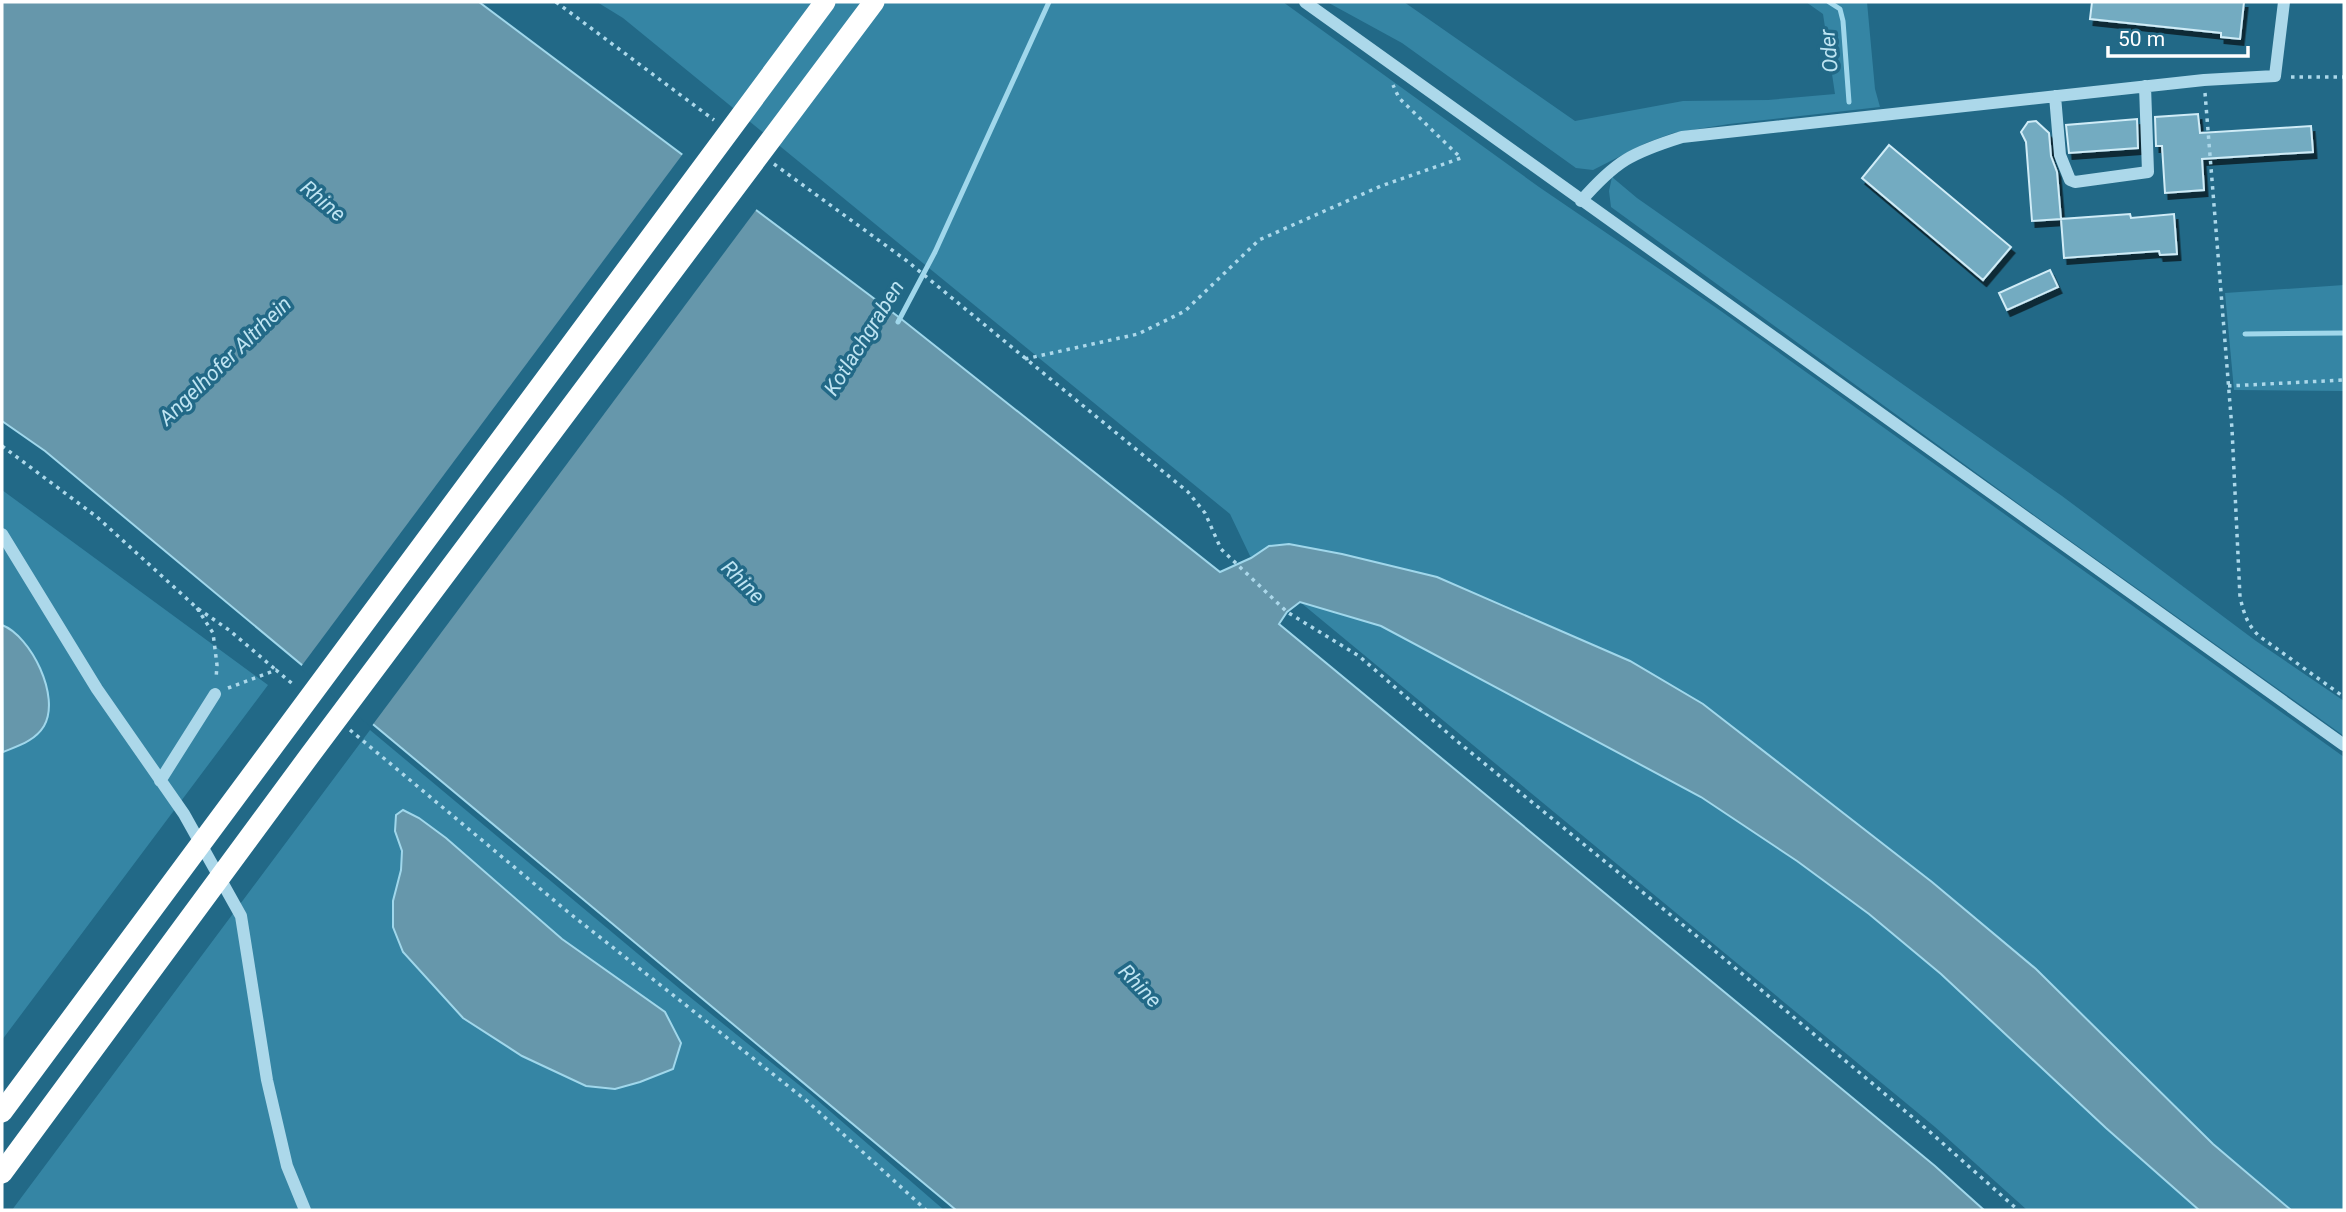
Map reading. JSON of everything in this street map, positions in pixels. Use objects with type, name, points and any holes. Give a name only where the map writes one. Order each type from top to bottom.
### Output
[{"type":"highway","points":[[2,1112],[825,2]]},
{"type":"highway","points":[[2,1173],[318,745],[874,2]]},
{"type":"street","points":[[1305,2],[2344,746]]},
{"type":"street","points":[[1581,201],[1605,174],[1631,155],[1682,137],[2145,86],[2275,76],[2284,2]]},
{"type":"street","points":[[2055,96],[2063,164],[2070,180],[2075,182],[2148,172],[2145,86]]},
{"type":"street","points":[[2,534],[97,689],[184,814],[242,916],[267,1080],[287,1166],[305,1210]]},
{"type":"street","points":[[160,781],[215,694]]},
{"type":"path","points":[[1025,359],[1138,334],[1185,311],[1259,240],[1381,186],[1461,158],[1399,98],[1379,55]]},
{"type":"path","points":[[2275,76],[2344,77]]},
{"type":"path","points":[[2204,80],[2228,386],[2240,597],[2248,625],[2259,636],[2344,697]]},
{"type":"path","points":[[907,261],[1188,492],[1205,513],[1221,549],[1287,612],[1359,656],[1458,742],[1725,959],[2018,1210]]},
{"type":"path","points":[[2228,386],[2344,380]]},
{"type":"path","points":[[2,446],[97,517],[197,608],[229,630],[296,686]]},
{"type":"path","points":[[197,608],[213,633],[217,665],[215,694],[276,670]]},
{"type":"path","points":[[346,727],[568,912],[807,1101],[925,1210]]},
{"type":"shaded area","points":[[597,2],[1283,2],[1539,187],[1718,309],[2344,757],[2344,1210],[2291,1210],[2213,1144],[2036,969],[1932,882],[1703,704],[1630,661],[1566,634],[1269,546],[1251,558],[1230,514],[623,18]]},
{"type":"shaded area","points":[[1327,2],[1404,2],[1575,121],[1683,101],[1768,100],[1835,94],[1823,14],[1806,2],[1867,2],[1875,89],[1880,107],[1673,133],[1646,143],[1593,170],[1576,168],[1402,43]]},
{"type":"shaded area","points":[[1612,177],[1637,198],[2062,496],[2256,641],[2344,701],[2344,736],[2023,507],[1611,207],[1609,191]]},
{"type":"shaded area","points":[[2344,285],[2344,391],[2234,390],[2225,293]]},
{"type":"shaded area","points":[[2,490],[268,685],[2,1040],[2,751],[29,742],[48,690],[26,643],[2,625]]},
{"type":"shaded area","points":[[1300,602],[1381,626],[1701,797],[1797,861],[1869,914],[1941,974],[2106,1128],[2199,1210],[2027,1210],[1935,1127]]},
{"type":"shaded area","points":[[370,730],[809,1093],[944,1210],[12,1210]],"holes":[[[419,818],[562,939],[673,1069],[615,1089],[393,901],[401,870],[402,851]]]},
{"type":"water","points":[[2,2],[479,2],[900,318],[1220,572],[1251,558],[1269,546],[1289,544],[1437,577],[1630,661],[1703,704],[1932,882],[2036,969],[2213,1144],[2291,1210],[2199,1210],[2106,1128],[1941,974],[1869,914],[1797,861],[1701,797],[1381,626],[1300,602],[1287,612],[1279,624],[1935,1166],[1984,1210],[956,1210],[45,451],[2,421]]},
{"type":"water","points":[[2,625],[13,631],[33,654],[46,684],[49,700],[44,726],[36,736],[3,752]]},
{"type":"water","points":[[403,810],[446,838],[562,939],[665,1012],[681,1043],[673,1069],[615,1089],[586,1086],[522,1056],[463,1018],[403,952],[393,927],[393,901],[401,870],[402,851],[395,831],[396,815]]},
{"type":"pier","points":[[685,151],[759,206],[371,727],[300,668]]},
{"type":"building","points":[[2092,2],[2244,2],[2240,39],[2221,37],[2221,33],[2090,19]]},
{"type":"building","points":[[2198,114],[2200,133],[2311,126],[2313,152],[2202,159],[2204,190],[2165,193],[2162,146],[2156,146],[2155,117]]},
{"type":"building","points":[[2137,119],[2138,148],[2069,153],[2066,125]]},
{"type":"building","points":[[2036,121],[2049,133],[2051,156],[2057,172],[2061,219],[2032,221],[2026,142],[2021,132],[2028,122]]},
{"type":"building","points":[[1889,145],[2011,247],[1983,280],[1862,178]]},
{"type":"building","points":[[2130,214],[2131,218],[2174,214],[2177,254],[2160,255],[2159,251],[2064,258],[2061,219]]},
{"type":"building","points":[[2050,270],[2058,287],[2007,310],[1999,293]]},
{"type":"waterway","name":"Kotlachgraben","points":[[898,322],[935,252],[1049,2]]},
{"type":"waterway","name":"Oder","points":[[1829,2],[1840,9],[1843,21],[1849,102]]},
{"type":"waterway","name":"Oder","points":[[2245,334],[2344,333]]},
{"type":"water label","name":"Rhine","points":[[323,201]]},
{"type":"water label","name":"Angelhofer Altrhein","points":[[225,361]]},
{"type":"water label","name":"Rhine","points":[[743,582]]},
{"type":"water label","name":"Rhine","points":[[1140,986]]}]
